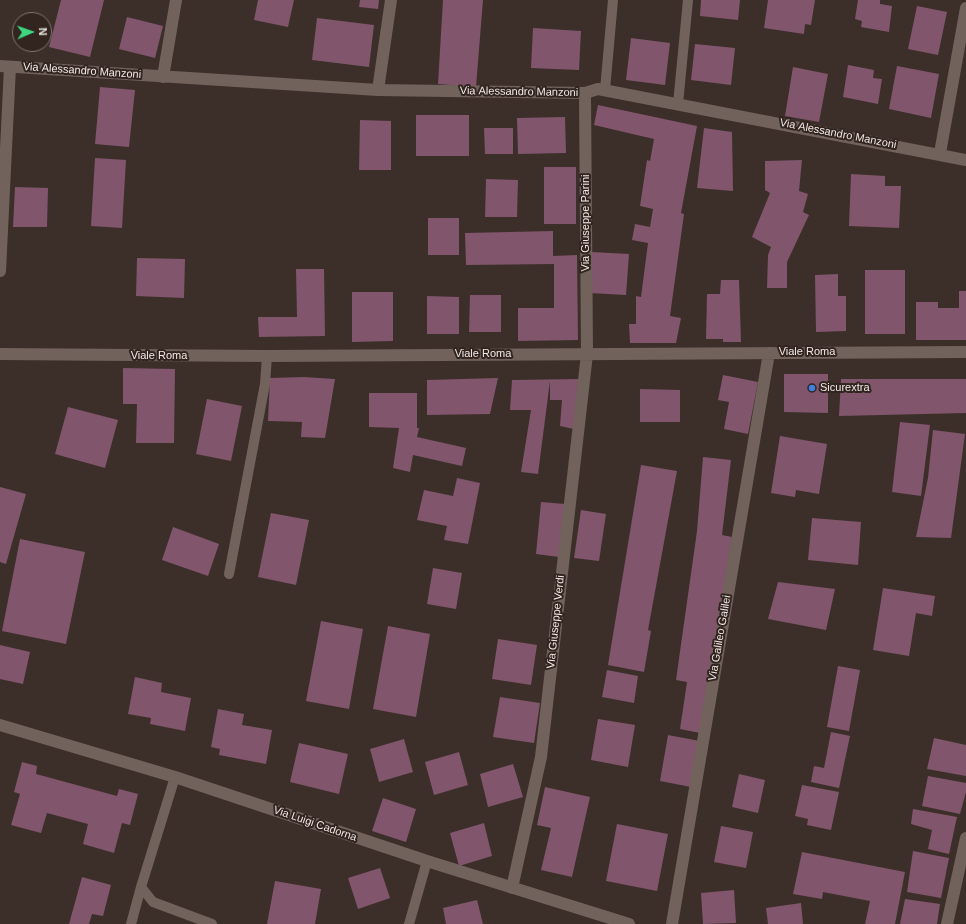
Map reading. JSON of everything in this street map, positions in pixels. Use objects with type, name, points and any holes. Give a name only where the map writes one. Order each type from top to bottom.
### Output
[{"type":"street","points":[[163,77],[176,0]]},
{"type":"street","points":[[378,90],[391,0]]},
{"type":"street","points":[[940,153],[966,8]]},
{"type":"street","points":[[0,271],[5,66]]},
{"type":"street","name":"Via Alessandro Manzoni","points":[[5,66],[378,90],[585,93],[598,89],[940,153],[966,160]]},
{"type":"street","name":"Via Giuseppe Parini","points":[[585,93],[587,354]]},
{"type":"street","name":"Viale Roma","points":[[0,354],[267,356],[966,352]]},
{"type":"street","name":"Via Galileo Galilei","points":[[672,924],[769,353]]},
{"type":"street","name":"Via Giuseppe Verdi","points":[[512,888],[541,757],[587,354]]},
{"type":"street","name":"Via Luigi Cadorna","points":[[0,726],[175,777],[427,861],[629,924]]},
{"type":"street","points":[[947,924],[966,838]]},
{"type":"lane","points":[[605,90],[613,0]]},
{"type":"lane","points":[[678,104],[688,0]]},
{"type":"lane","points":[[229,574],[265,384],[267,356]]},
{"type":"lane","points":[[131,924],[175,777]]},
{"type":"lane","points":[[409,924],[427,861]]},
{"type":"lane","points":[[141,887],[153,902],[212,924]]},
{"type":"building","points":[[61,0],[104,0],[90,57],[52,48],[52,35]]},
{"type":"building","points":[[258,0],[294,0],[288,27],[254,20]]},
{"type":"building","points":[[360,0],[379,0],[378,9],[359,7]]},
{"type":"building","points":[[443,0],[483,0],[476,87],[438,84]]},
{"type":"building","points":[[701,0],[740,0],[738,20],[700,16]]},
{"type":"building","points":[[768,0],[815,0],[811,25],[805,24],[804,34],[764,28]]},
{"type":"building","points":[[858,0],[880,0],[880,4],[892,6],[889,32],[861,27],[862,21],[855,19]]},
{"type":"building","points":[[917,6],[947,12],[938,55],[908,49]]},
{"type":"building","points":[[127,17],[163,26],[155,58],[119,49]]},
{"type":"building","points":[[317,18],[374,25],[369,67],[312,60]]},
{"type":"building","points":[[533,28],[581,31],[579,70],[531,68]]},
{"type":"building","points":[[631,38],[670,43],[665,85],[626,80]]},
{"type":"building","points":[[695,44],[735,48],[731,85],[691,80]]},
{"type":"building","points":[[848,65],[874,70],[873,78],[882,79],[878,104],[843,97]]},
{"type":"building","points":[[897,66],[939,74],[931,118],[889,109]]},
{"type":"building","points":[[793,67],[828,74],[819,122],[785,116]]},
{"type":"building","points":[[100,87],[135,90],[129,147],[95,144]]},
{"type":"building","points":[[598,105],[697,126],[681,213],[684,214],[670,316],[681,318],[676,343],[630,343],[629,324],[636,324],[636,296],[641,297],[648,243],[632,240],[635,224],[650,227],[653,209],[640,206],[647,160],[650,161],[654,139],[594,125]]},
{"type":"building","points":[[416,115],[469,115],[469,156],[416,156]]},
{"type":"building","points":[[565,117],[566,153],[518,154],[517,118]]},
{"type":"building","points":[[360,120],[391,121],[391,170],[359,170]]},
{"type":"building","points":[[484,128],[513,128],[513,154],[485,154]]},
{"type":"building","points":[[704,128],[732,132],[733,191],[697,188]]},
{"type":"building","points":[[95,158],[126,160],[122,228],[91,226]]},
{"type":"building","points":[[802,160],[799,191],[808,194],[803,212],[809,215],[787,262],[787,288],[767,288],[768,255],[771,247],[752,237],[770,193],[765,190],[765,161]]},
{"type":"building","points":[[544,167],[576,167],[576,224],[544,224]]},
{"type":"building","points":[[851,174],[885,176],[885,186],[901,186],[899,228],[849,226]]},
{"type":"building","points":[[486,179],[518,180],[517,217],[485,217]]},
{"type":"building","points":[[15,187],[48,188],[47,227],[13,227]]},
{"type":"building","points":[[428,218],[459,218],[459,255],[428,255]]},
{"type":"building","points":[[553,231],[553,256],[577,255],[578,340],[518,341],[518,308],[554,308],[554,264],[466,265],[465,233]]},
{"type":"building","points":[[592,252],[629,254],[626,295],[589,293]]},
{"type":"building","points":[[137,258],[185,259],[184,298],[136,296]]},
{"type":"building","points":[[296,269],[324,269],[325,336],[259,337],[258,317],[297,317]]},
{"type":"building","points":[[865,270],[905,270],[905,334],[865,334]]},
{"type":"building","points":[[838,274],[838,296],[846,296],[846,331],[816,332],[815,275]]},
{"type":"building","points":[[721,280],[739,280],[741,342],[723,342],[723,339],[706,339],[707,294],[720,294]]},
{"type":"building","points":[[959,291],[966,291],[966,340],[916,340],[916,302],[938,302],[938,308],[959,308]]},
{"type":"building","points":[[352,292],[393,292],[393,341],[352,342]]},
{"type":"building","points":[[470,295],[501,295],[501,332],[469,332]]},
{"type":"building","points":[[427,296],[459,297],[459,334],[427,334]]},
{"type":"building","points":[[123,368],[175,369],[174,443],[136,443],[137,404],[123,404]]},
{"type":"building","points":[[784,374],[828,374],[828,413],[784,412]]},
{"type":"building","points":[[723,375],[758,382],[748,434],[724,429],[729,402],[718,400]]},
{"type":"building","points":[[304,377],[335,379],[325,438],[301,437],[302,422],[268,421],[270,378]]},
{"type":"building","points":[[498,378],[490,414],[427,415],[427,380]]},
{"type":"building","points":[[580,379],[574,429],[560,426],[562,400],[550,400],[550,381],[538,474],[521,472],[531,410],[510,410],[512,380]]},
{"type":"building","points":[[841,379],[966,379],[966,413],[839,416]]},
{"type":"building","points":[[640,389],[680,390],[680,422],[640,422]]},
{"type":"building","points":[[369,393],[417,393],[417,428],[419,428],[417,437],[466,448],[462,466],[413,455],[410,472],[393,468],[399,428],[369,427]]},
{"type":"building","points":[[207,399],[242,406],[231,461],[196,454]]},
{"type":"building","points":[[68,407],[118,420],[105,468],[55,454]]},
{"type":"building","points":[[900,422],[930,425],[921,496],[892,492]]},
{"type":"building","points":[[933,430],[965,434],[951,538],[916,537],[928,478]]},
{"type":"building","points":[[780,436],[827,444],[819,494],[796,490],[795,497],[771,493]]},
{"type":"building","points":[[703,457],[731,460],[722,535],[732,537],[700,733],[680,729],[687,682],[676,680],[697,531]]},
{"type":"building","points":[[641,465],[677,471],[648,630],[651,631],[644,672],[608,665]]},
{"type":"building","points":[[457,478],[480,483],[468,544],[444,540],[447,526],[417,520],[424,490],[453,496]]},
{"type":"building","points":[[0,487],[26,494],[6,564],[0,562]]},
{"type":"building","points":[[541,502],[565,504],[559,557],[536,554]]},
{"type":"building","points":[[581,510],[606,514],[599,561],[574,558]]},
{"type":"building","points":[[271,513],[309,520],[296,585],[258,577]]},
{"type":"building","points":[[812,518],[861,522],[858,565],[808,560]]},
{"type":"building","points":[[173,527],[219,544],[208,576],[162,560]]},
{"type":"building","points":[[20,539],[85,552],[66,644],[2,631]]},
{"type":"building","points":[[433,568],[462,573],[456,609],[427,604]]},
{"type":"building","points":[[778,582],[835,589],[826,630],[768,619]]},
{"type":"building","points":[[883,588],[935,596],[932,616],[916,613],[909,656],[873,650]]},
{"type":"building","points":[[321,621],[363,629],[349,709],[306,701]]},
{"type":"building","points":[[388,626],[430,634],[416,717],[373,709]]},
{"type":"building","points":[[498,639],[537,645],[531,685],[492,679]]},
{"type":"building","points":[[0,645],[30,652],[23,684],[0,679]]},
{"type":"building","points":[[838,666],[860,670],[849,731],[827,727]]},
{"type":"building","points":[[607,670],[638,676],[634,703],[602,697]]},
{"type":"building","points":[[135,677],[162,683],[161,692],[191,698],[185,731],[150,724],[151,718],[128,714]]},
{"type":"building","points":[[500,697],[540,703],[534,743],[493,737]]},
{"type":"building","points":[[218,709],[244,714],[242,725],[272,730],[266,764],[219,755],[220,749],[211,747]]},
{"type":"building","points":[[598,719],[635,725],[628,767],[591,760]]},
{"type":"building","points":[[831,732],[850,736],[839,788],[811,782],[814,766],[824,768]]},
{"type":"building","points":[[668,735],[700,741],[691,787],[660,781]]},
{"type":"building","points":[[934,738],[966,745],[966,776],[927,769]]},
{"type":"building","points":[[404,739],[413,772],[379,782],[370,749]]},
{"type":"building","points":[[299,743],[348,754],[339,794],[290,782]]},
{"type":"building","points":[[459,752],[468,785],[434,795],[425,762]]},
{"type":"building","points":[[22,762],[37,766],[36,774],[117,796],[119,789],[138,794],[130,825],[122,823],[114,853],[83,844],[88,824],[47,813],[41,833],[11,825],[20,794],[14,792]]},
{"type":"building","points":[[513,764],[523,797],[488,807],[480,774]]},
{"type":"building","points":[[739,774],[765,780],[758,813],[732,807]]},
{"type":"building","points":[[928,776],[966,783],[966,792],[960,814],[922,806]]},
{"type":"building","points":[[802,785],[839,792],[831,830],[807,825],[808,819],[795,816]]},
{"type":"building","points":[[545,787],[590,797],[572,877],[541,870],[551,828],[537,825]]},
{"type":"building","points":[[383,798],[416,809],[406,842],[372,831]]},
{"type":"building","points":[[913,809],[957,817],[949,854],[928,849],[932,830],[911,824]]},
{"type":"building","points":[[484,823],[492,856],[459,866],[450,833]]},
{"type":"building","points":[[617,824],[668,834],[657,891],[606,881]]},
{"type":"building","points":[[721,826],[753,832],[746,868],[714,862]]},
{"type":"building","points":[[913,851],[949,858],[941,898],[907,892]]},
{"type":"building","points":[[802,852],[905,872],[895,924],[865,924],[870,901],[823,892],[822,899],[793,894]]},
{"type":"building","points":[[380,868],[390,898],[358,909],[348,878]]},
{"type":"building","points":[[82,877],[111,885],[103,916],[92,914],[89,924],[69,924]]},
{"type":"building","points":[[275,881],[321,889],[315,924],[267,924]]},
{"type":"building","points":[[734,890],[736,923],[703,924],[701,893]]},
{"type":"building","points":[[905,899],[940,904],[937,924],[900,924]]},
{"type":"building","points":[[477,900],[483,924],[446,924],[443,908]]},
{"type":"building","points":[[801,903],[803,924],[768,924],[766,908]]},
{"type":"place","name":"Sicurextra","points":[[812,388]]}]
